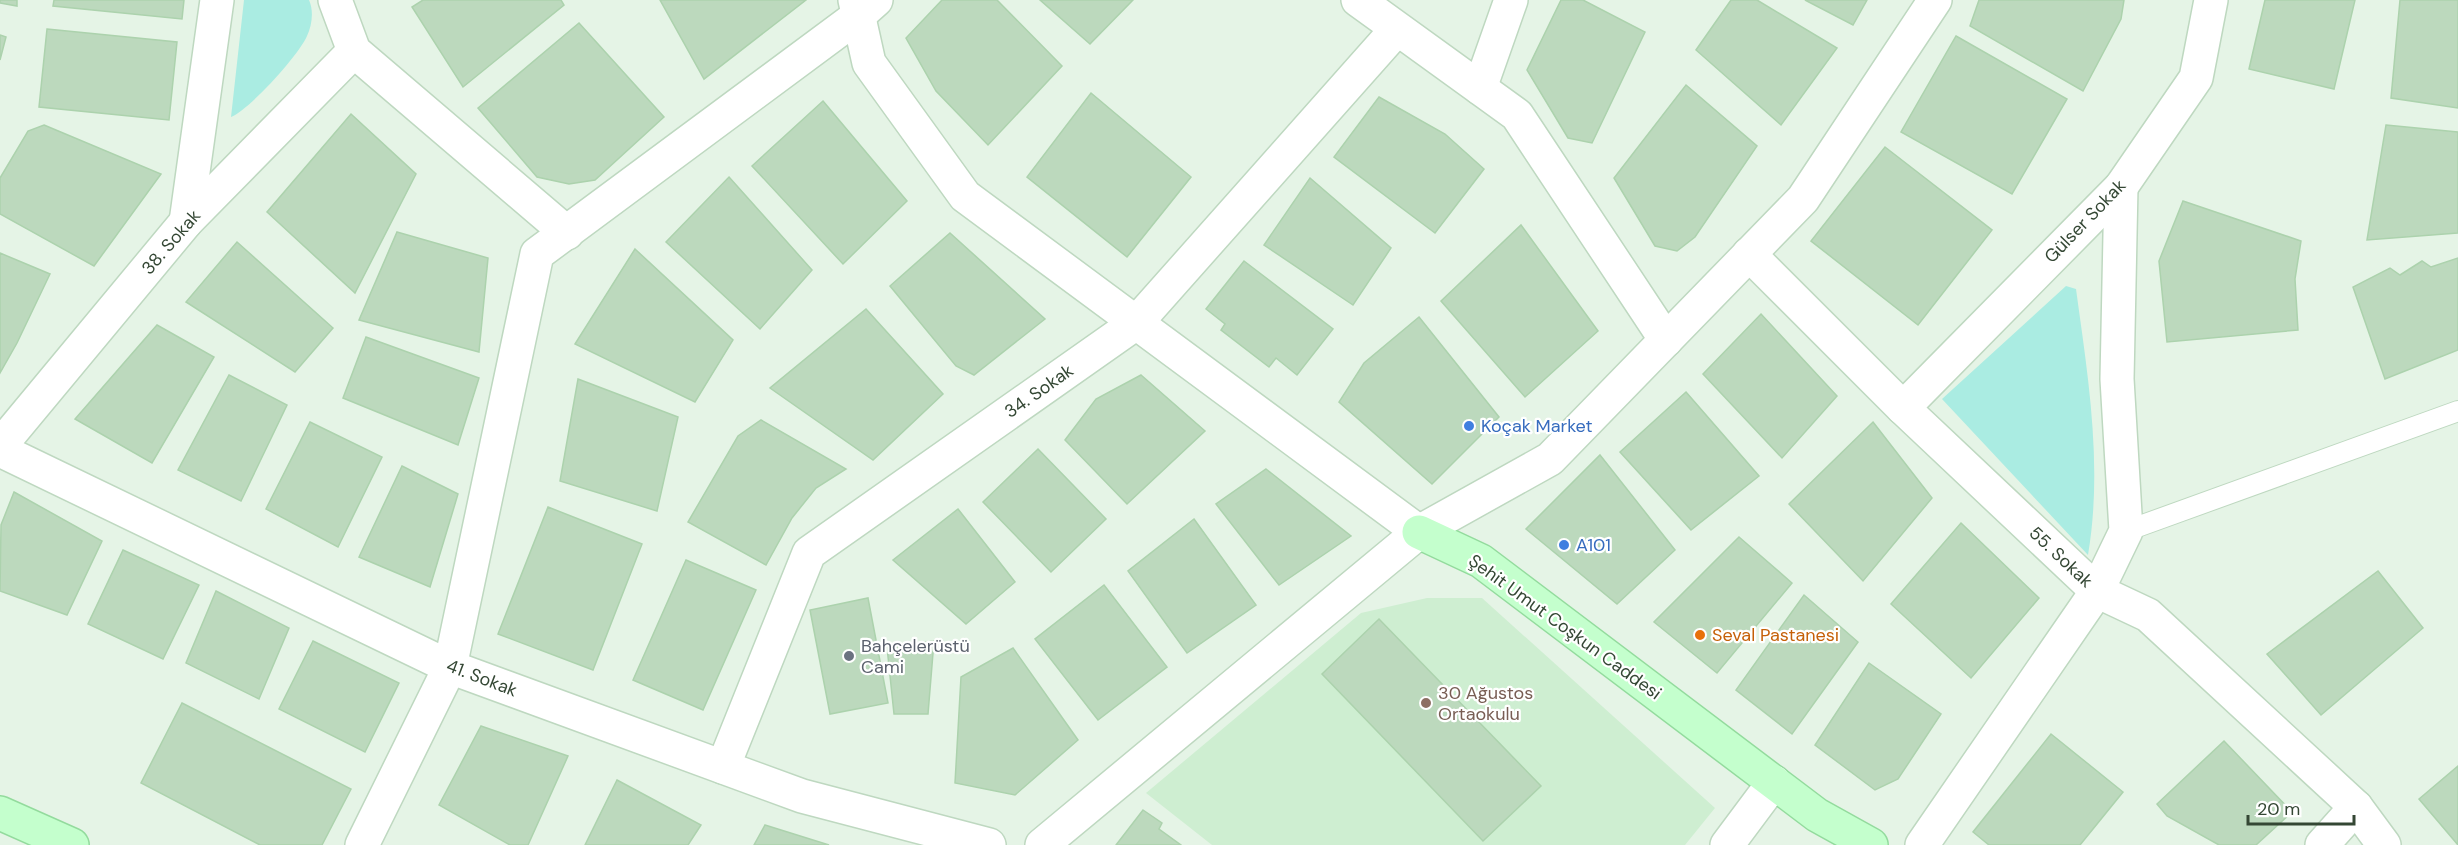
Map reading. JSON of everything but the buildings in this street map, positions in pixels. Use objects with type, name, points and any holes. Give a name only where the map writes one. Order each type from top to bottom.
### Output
[{"type":"street","points":[[186,222],[217,0]]},
{"type":"street","points":[[335,0],[354,51],[567,233]]},
{"type":"street","points":[[1358,0],[1517,115],[1666,340]]},
{"type":"street","points":[[1480,88],[1511,0]]},
{"type":"street","points":[[1042,845],[1419,532],[1550,459],[1803,199],[1935,0]]},
{"type":"street","name":"Gülser Sokak","points":[[1904,408],[2121,187],[2196,78],[2211,0]]},
{"type":"street","points":[[362,845],[450,667],[537,254],[863,5]]},
{"type":"street","points":[[863,5],[869,63],[965,196],[1419,532]]},
{"type":"street","name":"34. Sokak","points":[[723,767],[810,553],[1136,323],[1398,29]]},
{"type":"street","name":"38. Sokak","points":[[0,448],[186,222],[354,51]]},
{"type":"street","points":[[1922,845],[2097,591],[2126,531],[2117,379],[2121,187]]},
{"type":"street","name":"55. Sokak","points":[[1749,254],[1904,408],[2097,591],[2148,615],[2356,807],[2384,845]]},
{"type":"street","name":"41. Sokak","points":[[0,448],[450,667],[802,796],[989,845]]},
{"type":"street","name":"Şehit Umut Coşkun Caddesi","points":[[1419,532],[1481,561],[1817,814],[1871,845]]},
{"type":"street","points":[[1727,845],[1774,782]]},
{"type":"street","points":[[2322,845],[2356,807]]},
{"type":"street","points":[[0,813],[72,845]]},
{"type":"lane","points":[[2126,531],[2458,411]]},
{"type":"shaded area","points":[[244,0],[309,0],[312,18],[302,45],[284,68],[261,93],[231,117]]},
{"type":"shaded area","points":[[2066,286],[2076,289],[2092,422],[2094,488],[2088,555],[1942,399]]},
{"type":"shaded area","name":"30 Ağustos Ortaokulu","points":[[1427,598],[1482,598],[1715,808],[1685,845],[1212,845],[1146,793],[1361,613]]},
{"type":"place","name":"Koçak Market","points":[[1469,426]]},
{"type":"place","name":"A101","points":[[1564,545]]},
{"type":"place","name":"Seval Pastanesi","points":[[1700,635]]},
{"type":"place","name":"Bahçelerüstü Cami","points":[[849,656]]},
{"type":"place","name":"30 Ağustos Ortaokulu","points":[[1426,703]]}]
